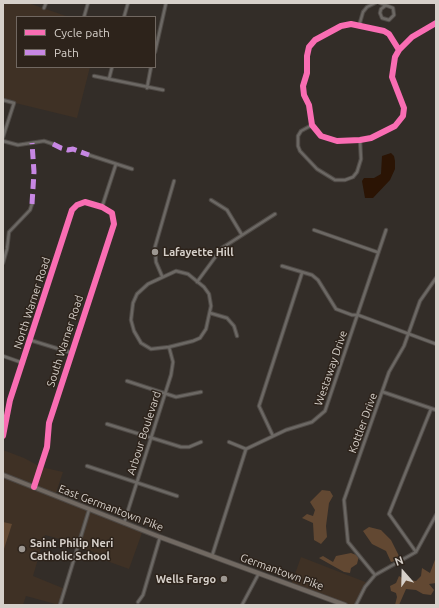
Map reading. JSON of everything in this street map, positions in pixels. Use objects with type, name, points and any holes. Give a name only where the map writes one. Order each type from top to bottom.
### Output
[{"type":"main road","name":"East Germantown Pike","points":[[3,475],[89,510],[212,556]]},
{"type":"main road","name":"Germantown Pike","points":[[212,556],[345,605]]},
{"type":"street","points":[[44,8],[46,3]]},
{"type":"street","points":[[84,16],[87,3]]},
{"type":"street","points":[[124,16],[128,3]]},
{"type":"street","points":[[156,48],[166,3]]},
{"type":"street","points":[[359,26],[363,12],[367,7],[375,3]]},
{"type":"street","points":[[380,3],[385,6],[389,5],[394,10],[393,17],[389,20],[384,19],[381,16],[380,11],[385,6]]},
{"type":"street","points":[[399,50],[389,34],[384,31],[351,24],[341,26],[315,40],[309,48],[307,56],[307,73],[303,86],[312,125],[321,136],[331,141],[360,140],[371,138],[395,126],[402,116],[402,102],[392,77],[392,66],[399,50],[412,37],[436,23]]},
{"type":"street","points":[[109,79],[112,68]]},
{"type":"street","points":[[147,88],[151,68]]},
{"type":"street","points":[[94,76],[147,88],[163,90]]},
{"type":"street","points":[[3,100],[14,103],[3,137]]},
{"type":"street","points":[[312,125],[301,131],[298,136],[298,146],[300,152],[317,169],[335,180],[345,180],[353,177],[357,172],[361,159],[360,140]]},
{"type":"street","points":[[3,141],[18,145],[44,141],[53,144]]},
{"type":"street","points":[[89,155],[132,169]]},
{"type":"street","points":[[102,207],[116,164]]},
{"type":"street","points":[[162,276],[155,258],[155,247],[174,181]]},
{"type":"street","points":[[212,200],[227,210],[242,235]]},
{"type":"street","name":"North Warner Road","points":[[3,436],[8,408],[72,210],[83,202],[102,207]]},
{"type":"street","points":[[3,263],[7,249],[8,232],[30,210],[32,204]]},
{"type":"street","name":"South Warner Road","points":[[34,487],[47,447],[50,423],[114,224],[112,213],[102,207]]},
{"type":"street","points":[[197,282],[222,248],[275,214]]},
{"type":"street","points":[[314,230],[377,252]]},
{"type":"street","name":"Westaway Drive","points":[[246,449],[286,430],[312,422],[323,415],[358,315],[377,252],[386,230]]},
{"type":"street","points":[[282,266],[312,275],[318,280],[336,309],[352,315],[358,315],[408,335],[436,344]]},
{"type":"street","points":[[180,272],[188,274],[197,282],[206,290],[210,298],[210,313],[206,329],[200,338],[169,348],[151,349],[144,346],[134,331],[131,320],[132,309],[137,294],[148,284],[162,276],[180,272]]},
{"type":"street","points":[[273,436],[259,406],[302,273]]},
{"type":"street","name":"Kottler Drive","points":[[375,575],[348,542],[344,500],[389,372],[408,335],[420,301],[436,278]]},
{"type":"street","points":[[210,313],[227,318],[234,326],[237,336]]},
{"type":"street","points":[[30,340],[72,353]]},
{"type":"street","name":"Arbour Boulevard","points":[[124,523],[172,368],[169,348]]},
{"type":"street","points":[[3,356],[23,363]]},
{"type":"street","points":[[127,381],[165,394],[179,397],[201,392]]},
{"type":"street","points":[[383,392],[436,410]]},
{"type":"street","points":[[416,552],[389,514],[431,409]]},
{"type":"street","points":[[107,424],[184,447],[201,442]]},
{"type":"street","points":[[212,556],[246,449],[229,442]]},
{"type":"street","points":[[87,466],[177,496]]},
{"type":"street","points":[[60,605],[89,510]]},
{"type":"street","points":[[356,605],[364,587],[375,575],[416,552],[436,515]]},
{"type":"street","points":[[138,602],[143,595],[160,537]]},
{"type":"street","points":[[242,605],[258,574]]},
{"type":"shaded area","points":[[3,3],[28,3],[66,16],[16,16],[16,68],[90,68],[77,118],[3,100]]},
{"type":"shaded area","points":[[391,153],[394,156],[395,169],[390,180],[373,198],[365,198],[362,181],[364,178],[374,178],[381,174],[382,156]]},
{"type":"shaded area","points":[[3,450],[24,458],[41,467],[63,472],[55,496],[143,530],[129,569],[93,556],[94,552],[78,547],[78,544],[45,535],[33,576],[65,589],[59,605],[26,596],[23,605],[3,605]]},
{"type":"shaded area","points":[[322,490],[330,491],[333,496],[329,503],[326,526],[327,537],[321,544],[314,540],[313,523],[302,518],[307,514],[313,516],[315,510],[310,502]]},
{"type":"shaded area","points":[[3,522],[12,524],[3,552]]},
{"type":"shaded area","points":[[369,527],[381,530],[391,540],[399,556],[399,560],[391,562],[386,551],[372,544],[363,531]]},
{"type":"shaded area","points":[[351,553],[359,556],[357,564],[351,568],[350,573],[344,572],[319,558],[323,556],[333,562],[336,556]]},
{"type":"shaded area","points":[[301,557],[368,583],[357,599],[356,605],[345,605],[291,585]]},
{"type":"shaded area","points":[[436,557],[436,583],[429,584],[434,590],[431,595],[423,594],[416,590],[406,589],[399,605],[395,605],[397,597],[396,593],[391,591],[390,586],[396,583],[399,576],[404,579],[416,581],[421,576],[422,568],[430,573]]},
{"type":"marked path","points":[[32,143],[34,172],[32,204]]},
{"type":"marked path","points":[[53,144],[61,148],[68,150],[73,149],[89,155]]},
{"type":"cycle path","points":[[399,50],[389,34],[384,31],[351,24],[341,26],[315,40],[309,47],[307,56],[307,73],[303,86],[304,95],[309,105],[312,125],[321,136],[337,141],[360,140],[371,138],[395,126],[403,116],[404,108],[392,77],[395,57],[399,50],[412,37],[436,23]]},
{"type":"cycle path","points":[[3,436],[10,400],[72,210],[77,205],[85,202],[102,207],[112,213],[114,224],[49,423],[47,447],[34,487]]},
{"type":"place","name":"Lafayette Hill","points":[[155,252]]},
{"type":"place","name":"Saint Philip Neri Catholic School","points":[[22,549]]},
{"type":"place","name":"Wells Fargo","points":[[224,579]]}]
